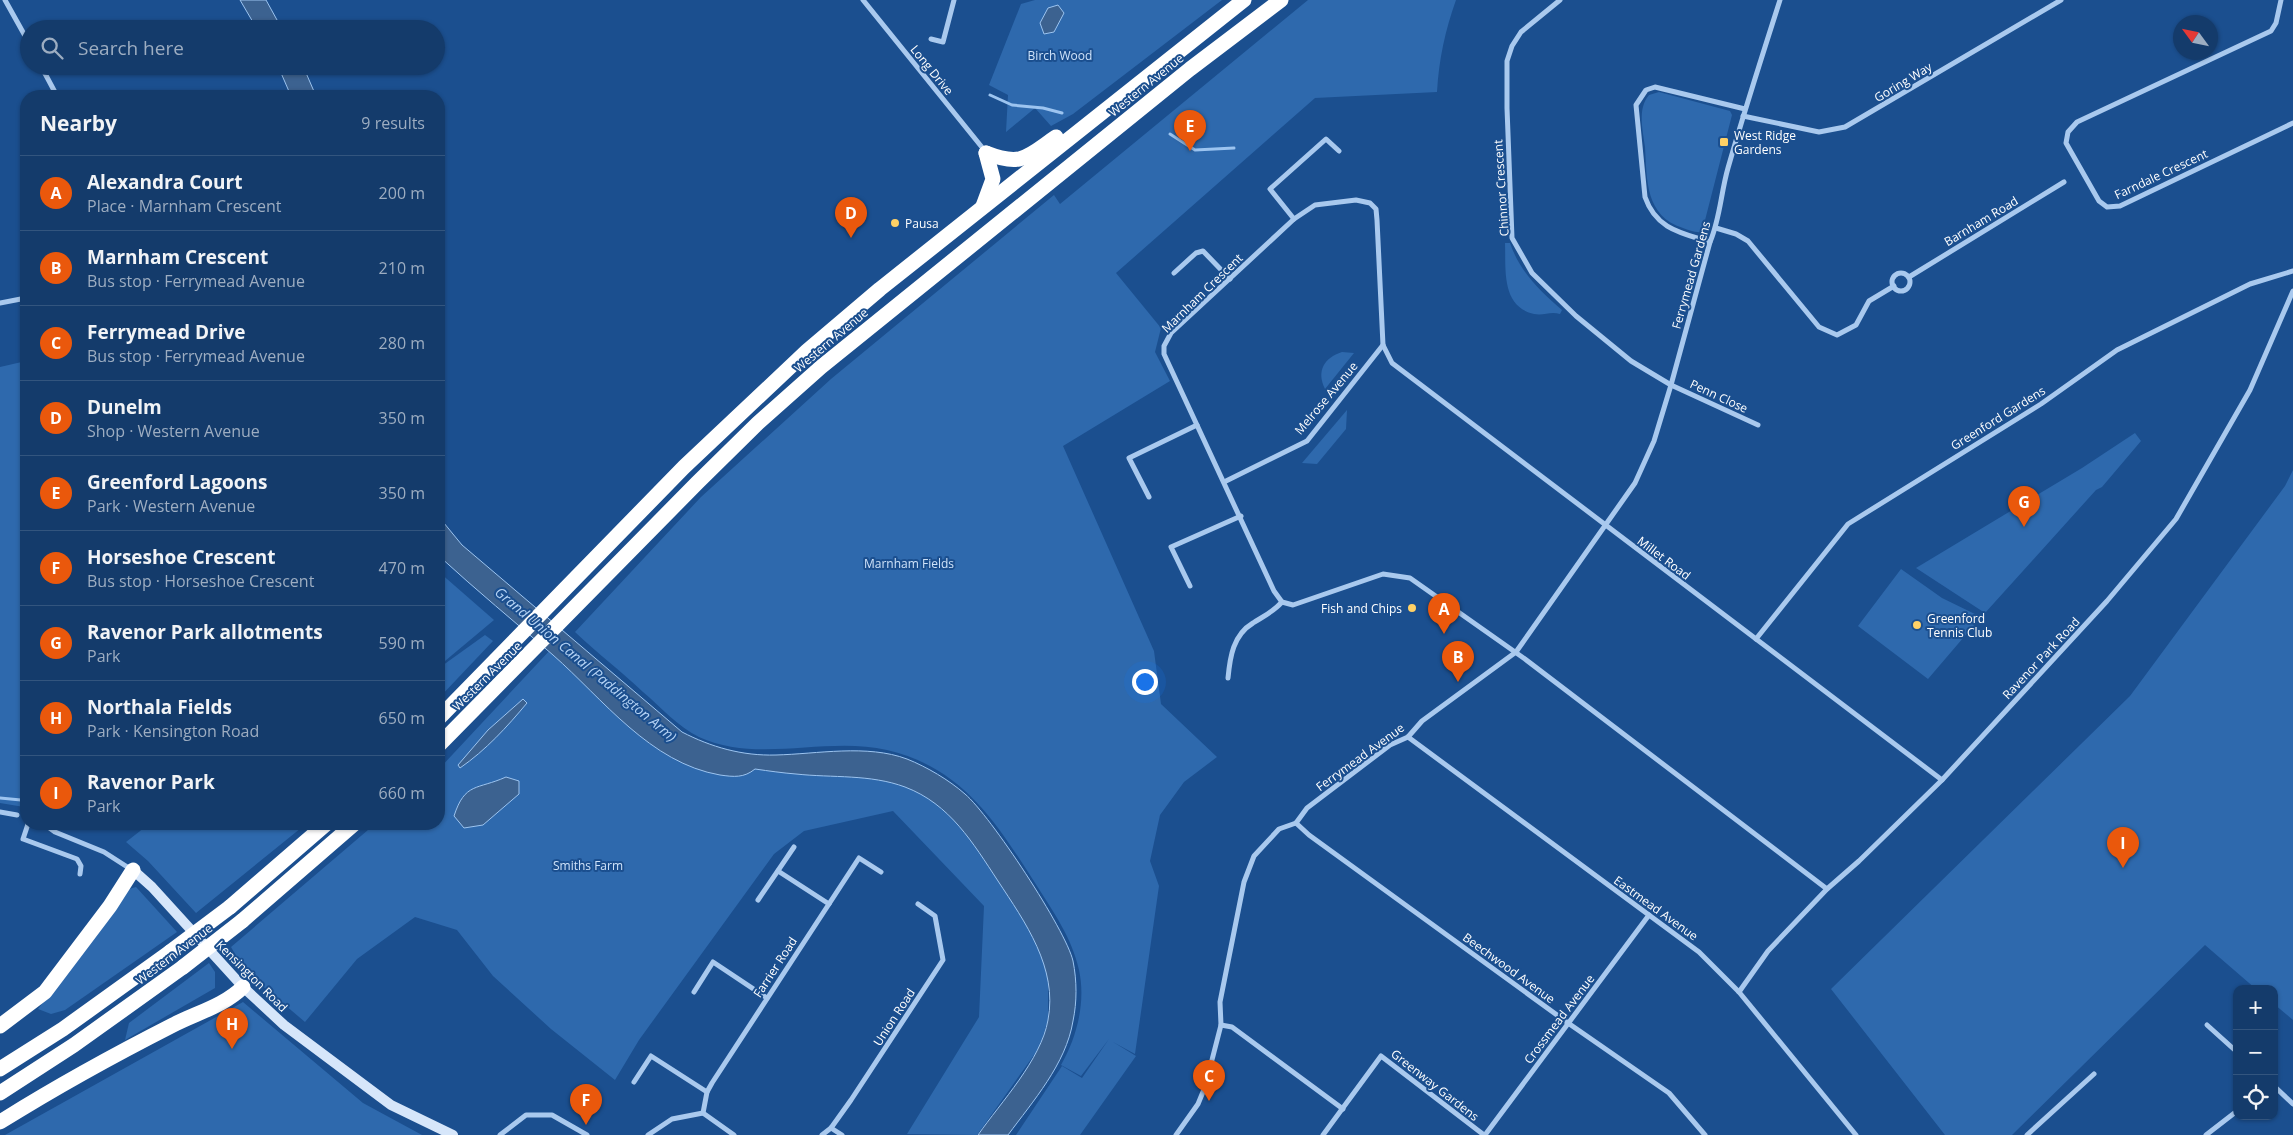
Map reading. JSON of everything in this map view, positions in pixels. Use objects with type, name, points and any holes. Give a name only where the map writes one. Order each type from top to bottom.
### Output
[{"type":"highway","name":"Western Avenue","points":[[445,712],[746,407],[873,295],[1244,0]]},
{"type":"highway","name":"Western Avenue","points":[[445,740],[697,483],[758,423],[820,367],[1190,69],[1281,0]]},
{"type":"highway","points":[[986,153],[1006,161],[1024,159],[1180,49]]},
{"type":"highway","points":[[983,208],[993,179],[986,153]]},
{"type":"highway","name":"Western Avenue","points":[[0,1069],[63,1029],[170,952],[230,907],[319,830]]},
{"type":"highway","name":"Western Avenue","points":[[0,1093],[74,1045],[182,967],[242,921],[347,830]]},
{"type":"highway","points":[[0,1026],[45,992],[110,906],[133,870]]},
{"type":"highway","points":[[0,1122],[41,1097],[165,1029],[231,998],[243,987]]},
{"type":"street","points":[[5,0],[20,28]]},
{"type":"street","name":"Long Drive","points":[[863,0],[986,153]]},
{"type":"street","points":[[931,40],[943,42],[954,0]]},
{"type":"street","name":"Chinnor Crescent","points":[[1560,0],[1520,32],[1512,46],[1507,61],[1512,238],[1532,273],[1576,316],[1631,362],[1671,385]]},
{"type":"street","name":"Ferrymead Gardens","points":[[1654,441],[1710,242],[1716,228],[1720,195],[1780,0]]},
{"type":"street","name":"Goring Way","points":[[1743,116],[1819,132],[1845,128],[2061,0]]},
{"type":"street","name":"Farndale Crescent","points":[[2281,0],[2276,23],[2270,31],[2077,122],[2068,132],[2066,142],[2099,201],[2107,207],[2120,206],[2293,123]]},
{"type":"street","points":[[46,75],[54,90]]},
{"type":"street","points":[[1710,242],[1676,232],[1658,221],[1648,207],[1645,197],[1636,105],[1646,90],[1655,88],[1745,109]]},
{"type":"street","points":[[1294,219],[1270,189],[1326,139],[1339,151]]},
{"type":"street","name":"Barnham Road","points":[[1909,277],[2064,182]]},
{"type":"street","name":"Marnham Crescent","points":[[1282,602],[1274,591],[1164,354],[1164,346],[1170,333],[1294,219],[1315,205],[1356,200],[1370,203],[1376,209],[1383,345]]},
{"type":"street","name":"Barnham Road","points":[[1716,228],[1736,234],[1748,241],[1819,327],[1837,335],[1856,325],[1869,301],[1894,286]]},
{"type":"street","points":[[1174,273],[1196,253],[1203,251],[1230,279]]},
{"type":"street","name":"Greenford Gardens","points":[[1756,639],[1848,524],[2041,404],[2117,350],[2250,284],[2293,271]]},
{"type":"street","name":"Barnham Road","points":[[1904,273],[1909,277],[1910,282],[1906,289],[1898,290],[1894,286],[1893,280],[1896,275],[1904,273]]},
{"type":"street","name":"Ravenor Park Road","points":[[1739,992],[1768,951],[1827,889],[1859,862],[1942,780],[2108,601],[2176,519],[2250,390],[2293,290]]},
{"type":"street","points":[[0,303],[20,299]]},
{"type":"street","name":"Melrose Avenue","points":[[1224,482],[1307,441],[1383,345]]},
{"type":"street","name":"Millet Road","points":[[1383,345],[1392,364],[1403,373],[1942,780]]},
{"type":"street","name":"Penn Close","points":[[1671,385],[1758,425]]},
{"type":"street","points":[[1149,497],[1129,458],[1197,425]]},
{"type":"street","name":"Ferrymead Avenue","points":[[1176,1135],[1198,1104],[1205,1087],[1221,1025],[1220,1002],[1248,868],[1262,844],[1279,829],[1296,823],[1306,808],[1390,744],[1408,737],[1422,721],[1516,652],[1606,527],[1635,482],[1654,441]]},
{"type":"street","points":[[1190,586],[1171,547],[1240,516]]},
{"type":"street","points":[[1228,678],[1231,653],[1240,636],[1253,623],[1274,611],[1282,602],[1293,605],[1383,574],[1410,578],[1516,652],[1827,889]]},
{"type":"street","name":"Eastmead Avenue","points":[[1408,737],[1699,952],[1739,992],[1856,1135]]},
{"type":"street","points":[[0,812],[17,815]]},
{"type":"street","name":"Beechwood Avenue","points":[[1296,823],[1308,835],[1568,1023],[1669,1093],[1706,1135]]},
{"type":"street","points":[[26,830],[23,838],[77,859],[81,866],[80,874]]},
{"type":"street","name":"Kensington Road","points":[[52,830],[104,852],[133,870],[152,886],[243,987],[309,1045],[368,1090],[397,1109],[453,1135]]},
{"type":"street","points":[[758,900],[794,847]]},
{"type":"street","name":"Farrier Road","points":[[703,1113],[707,1092],[859,858],[881,872]]},
{"type":"street","points":[[778,871],[829,904]]},
{"type":"street","name":"Union Road","points":[[822,1135],[831,1128],[942,960],[935,916],[918,904]]},
{"type":"street","name":"Crossmead Avenue","points":[[1484,1135],[1649,915]]},
{"type":"street","points":[[694,992],[713,962],[767,998]]},
{"type":"street","points":[[1221,1025],[1232,1027],[1343,1109]]},
{"type":"street","points":[[2207,1025],[2233,1048]]},
{"type":"street","points":[[634,1082],[651,1056],[707,1092]]},
{"type":"street","name":"Greenway Gardens","points":[[1323,1135],[1381,1056],[1484,1135]]},
{"type":"street","points":[[2028,1135],[2094,1074]]},
{"type":"street","points":[[2278,1090],[2293,1104]]},
{"type":"street","points":[[648,1135],[672,1120],[703,1113],[734,1135]]},
{"type":"street","points":[[2206,1135],[2233,1114]]},
{"type":"street","points":[[500,1135],[526,1115],[552,1115],[587,1135]]},
{"type":"street","points":[[831,1128],[842,1135]]},
{"type":"green space","name":"Birch Wood","points":[[1035,0],[1222,0],[1073,114],[1051,126],[1035,108],[1006,132],[1008,95],[989,85],[1021,4]]},
{"type":"green space","name":"Marnham Fields","points":[[1308,0],[1456,0],[1443,45],[1437,92],[1315,98],[1116,273],[1161,328],[1155,352],[1170,381],[1063,446],[1154,651],[1161,704],[1217,757],[1184,782],[1160,815],[1150,861],[1159,886],[1135,1054],[1113,1042],[1136,1056],[1080,1135],[1016,1135],[1062,1066],[1082,1078],[1109,1039],[1081,1076],[1061,1065],[1072,1043],[1081,1007],[1081,982],[1076,958],[1062,926],[1008,841],[992,820],[958,785],[937,770],[914,758],[887,750],[840,746],[745,748],[721,745],[699,737],[677,722],[575,632],[701,497],[831,379],[1054,195],[1060,204]]},
{"type":"green space","points":[[1659,92],[1730,111],[1732,115],[1702,232],[1683,228],[1661,215],[1650,195],[1646,172],[1642,113],[1645,101],[1649,95]]},
{"type":"green space","points":[[1505,243],[1510,243],[1519,263],[1531,280],[1562,310],[1560,314],[1534,314],[1523,310],[1516,303],[1508,286]]},
{"type":"green space","points":[[1342,352],[1354,353],[1325,389],[1321,376],[1323,366],[1330,358]]},
{"type":"green space","points":[[20,362],[20,806],[0,803],[0,367]]},
{"type":"green space","points":[[1347,410],[1346,429],[1317,464],[1302,463]]},
{"type":"green space","points":[[2135,433],[2141,441],[2102,487],[2096,490],[1985,613],[1916,568],[2082,468]]},
{"type":"green space","points":[[2293,470],[2293,1020],[2278,1007],[2278,985],[2251,985],[2205,945],[2012,1135],[1945,1135],[1831,989],[2130,696],[2285,486]]},
{"type":"green space","name":"Greenford Tennis Club","points":[[1901,569],[1942,598],[1981,617],[1928,679],[1858,626]]},
{"type":"green space","points":[[445,577],[494,620],[445,661]]},
{"type":"green space","points":[[485,635],[493,641],[445,692],[445,664]]},
{"type":"green space","name":"Smiths Farm","points":[[552,648],[638,727],[761,768],[898,781],[954,814],[1027,915],[1048,971],[1048,1020],[1039,1048],[977,1135],[907,1134],[979,1017],[984,906],[893,811],[804,831],[774,854],[639,1040],[615,1080],[551,1029],[493,976],[457,930],[415,917],[357,959],[305,1022],[245,971],[231,947],[368,830],[445,830],[445,763]]},
{"type":"green space","points":[[141,830],[299,830],[196,913],[148,861],[126,842]]},
{"type":"green space","points":[[136,887],[177,932],[65,1010],[51,1014],[38,1009],[129,889]]},
{"type":"green space","points":[[209,963],[215,972],[215,988],[125,1040],[129,1023]]},
{"type":"green space","points":[[243,1002],[363,1103],[422,1135],[5,1135]]},
{"type":"water","points":[[240,0],[266,0],[277,20],[252,20]]},
{"type":"water","points":[[1058,5],[1064,13],[1054,32],[1044,34],[1040,23],[1048,8]]},
{"type":"water","points":[[282,75],[307,75],[313,90],[288,90]]},
{"type":"water","name":"Grand Union Canal (Paddington Arm)","points":[[445,524],[462,545],[682,732],[727,750],[751,754],[776,755],[859,751],[892,754],[915,762],[938,774],[959,789],[977,806],[1026,874],[1057,925],[1073,961],[1075,976],[1076,999],[1074,1014],[1069,1037],[1063,1052],[1038,1095],[1008,1135],[978,1135],[1029,1065],[1044,1035],[1050,1001],[1048,982],[1037,946],[1019,913],[969,839],[948,814],[921,794],[905,787],[878,780],[755,769],[743,775],[725,776],[695,768],[671,757],[629,727],[572,672],[445,561]]},
{"type":"water","points":[[523,699],[527,703],[512,721],[496,738],[460,768],[458,765],[488,730]]},
{"type":"water","points":[[506,777],[519,781],[519,794],[483,825],[464,828],[454,816],[463,797],[473,789]]},
{"type":"waterway","points":[[990,95],[1012,105],[1043,108],[1062,113]]},
{"type":"waterway","points":[[1170,134],[1195,150],[1234,148]]},
{"type":"waterway","points":[[0,798],[20,800]]},
{"type":"place","name":"West Ridge Gardens","points":[[1724,142]]},
{"type":"place","name":"Greenford Lagoons","points":[[1190,151]]},
{"type":"place","name":"Pausa","points":[[895,223]]},
{"type":"place","name":"Dunelm","points":[[851,238]]},
{"type":"place","name":"Ravenor Park allotments","points":[[2024,527]]},
{"type":"place","name":"Fish and Chips","points":[[1412,608]]},
{"type":"place","name":"Greenford Tennis Club","points":[[1917,625]]},
{"type":"place","name":"Alexandra Court","points":[[1444,634]]},
{"type":"place","name":"Marnham Crescent","points":[[1458,682]]},
{"type":"place","name":"Ravenor Park","points":[[2123,868]]},
{"type":"place","name":"Northala Fields","points":[[232,1049]]},
{"type":"place","name":"Ferrymead Drive","points":[[1209,1101]]},
{"type":"place","name":"Horseshoe Crescent","points":[[586,1125]]}]
